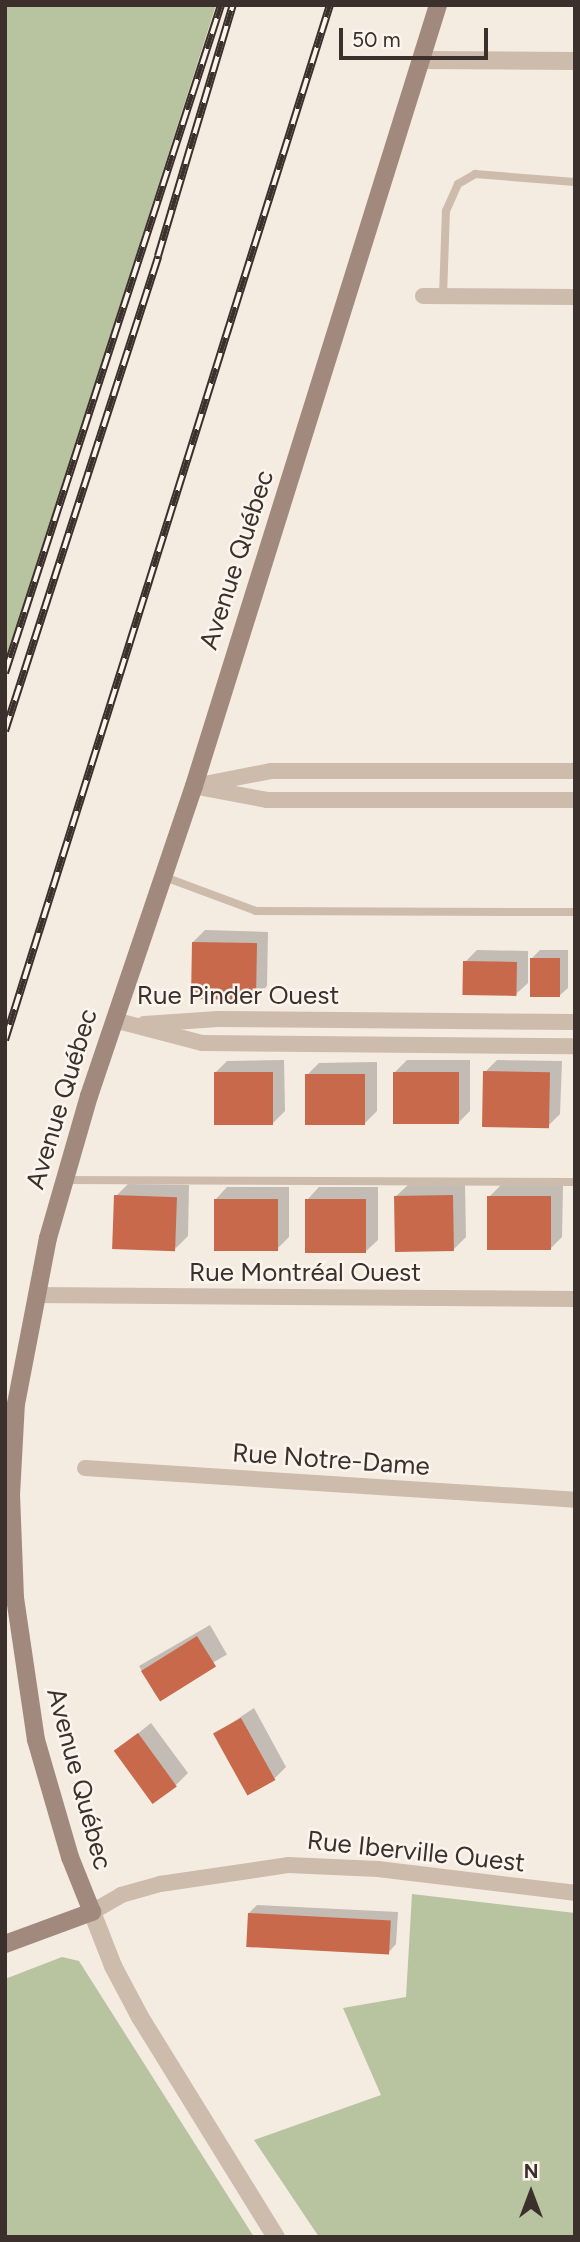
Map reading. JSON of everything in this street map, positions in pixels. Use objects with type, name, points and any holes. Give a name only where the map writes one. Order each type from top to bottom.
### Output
[{"type":"main road","name":"Avenue Québec","points":[[92,1912],[70,1857],[36,1740],[10,1598],[9,1455],[16,1404],[36,1295],[62,1180],[194,786],[438,5]]},
{"type":"main road","points":[[5,1944],[92,1912]]},
{"type":"street","points":[[421,60],[575,61]]},
{"type":"street","points":[[423,296],[575,297]]},
{"type":"street","points":[[194,786],[271,771],[575,771]]},
{"type":"street","points":[[194,786],[267,800],[575,800]]},
{"type":"street","name":"Rue Pinder Ouest","points":[[114,1020],[159,1024],[218,1019],[575,1022]]},
{"type":"street","name":"Rue Pinder Ouest","points":[[114,1020],[202,1043],[575,1046]]},
{"type":"street","name":"Rue Montréal Ouest","points":[[36,1295],[575,1299]]},
{"type":"street","name":"Rue Notre-Dame","points":[[85,1468],[575,1500]]},
{"type":"street","name":"Rue Iberville Ouest","points":[[92,1912],[121,1895],[160,1884],[288,1865],[378,1869],[575,1893]]},
{"type":"street","name":"Avenue Québec","points":[[92,1912],[113,1966],[140,2017],[276,2237]]},
{"type":"lane","points":[[443,296],[446,211],[458,184],[475,173],[575,182]]},
{"type":"lane","points":[[162,876],[256,911],[575,912]]},
{"type":"lane","points":[[62,1180],[575,1182]]},
{"type":"green space","points":[[5,5],[216,5],[5,665]]},
{"type":"green space","points":[[412,1894],[575,1913],[575,2237],[319,2237],[254,2140],[381,2095],[343,2008],[406,1997]]},
{"type":"green space","points":[[62,1957],[79,1961],[254,2237],[5,2237],[5,1979]]},
{"type":"building","points":[[192,942],[257,943],[256,1000],[191,999]]},
{"type":"building","points":[[530,958],[560,958],[560,997],[530,997]]},
{"type":"building","points":[[463,961],[517,962],[516,996],[462,995]]},
{"type":"building","points":[[483,1071],[550,1072],[549,1128],[482,1127]]},
{"type":"building","points":[[214,1072],[273,1072],[273,1125],[214,1125]]},
{"type":"building","points":[[393,1072],[459,1072],[459,1124],[393,1124]]},
{"type":"building","points":[[305,1074],[365,1074],[365,1125],[305,1125]]},
{"type":"building","points":[[114,1195],[177,1197],[175,1251],[112,1249]]},
{"type":"building","points":[[453,1195],[454,1251],[395,1252],[394,1196]]},
{"type":"building","points":[[487,1196],[551,1196],[551,1250],[487,1250]]},
{"type":"building","points":[[214,1199],[278,1199],[278,1251],[214,1251]]},
{"type":"building","points":[[305,1199],[366,1199],[366,1253],[305,1253]]},
{"type":"building","points":[[197,1636],[216,1667],[160,1702],[141,1671]]},
{"type":"building","points":[[241,1718],[275,1780],[247,1796],[213,1734]]},
{"type":"building","points":[[138,1733],[177,1786],[153,1804],[114,1751]]},
{"type":"building","points":[[248,1913],[391,1920],[389,1954],[246,1947]]},
{"type":"railway","points":[[5,673],[221,5]]},
{"type":"railway","points":[[5,731],[158,256],[233,5]]},
{"type":"railway","points":[[5,1040],[330,5]]}]
